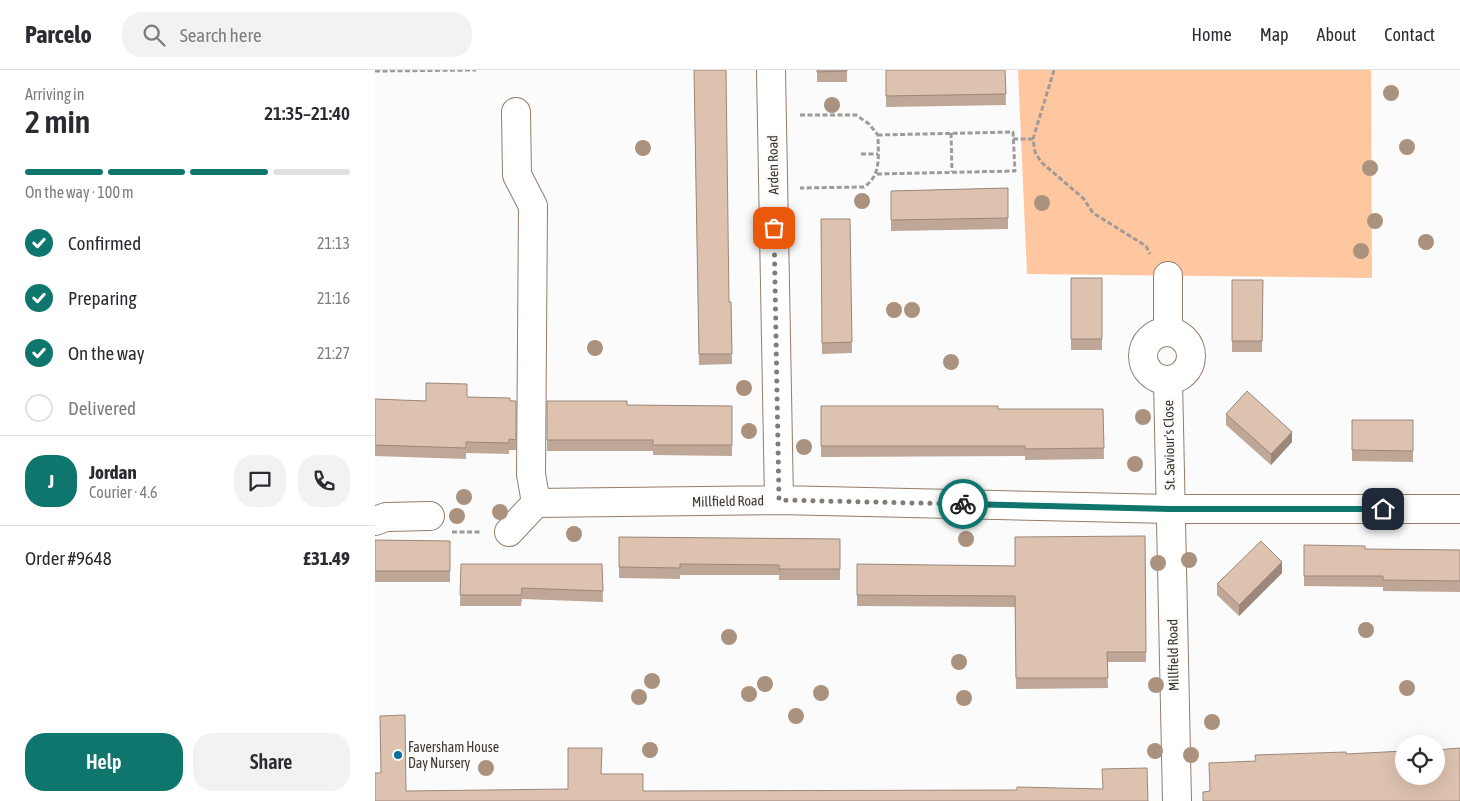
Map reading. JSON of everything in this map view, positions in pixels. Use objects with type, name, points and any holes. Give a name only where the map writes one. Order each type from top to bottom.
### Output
[{"type":"street","name":"Arden Road","points":[[771,70],[779,500]]},
{"type":"street","points":[[509,532],[536,504],[531,474],[533,206],[517,175],[516,112]]},
{"type":"street","name":"St. Saviour's Close","points":[[1168,279],[1168,332],[1153,336],[1144,349],[1143,356],[1144,364],[1153,376],[1168,380],[1170,509]]},
{"type":"street","name":"Millfield Road","points":[[536,504],[779,500],[1170,509],[1460,509]]},
{"type":"street","name":"Millfield Road","points":[[1170,509],[1177,801]]},
{"type":"street","points":[[375,521],[386,517],[430,516]]},
{"type":"path","points":[[375,71],[476,70]]},
{"type":"path","points":[[1054,70],[1033,139],[1035,152],[1041,162],[1083,198],[1093,213],[1146,246],[1157,267],[1159,282],[1168,279]]},
{"type":"path","points":[[772,116],[856,115],[869,124],[878,135],[877,174],[871,183],[864,187],[773,189]]},
{"type":"path","points":[[877,174],[1015,171],[1013,132],[878,135]]},
{"type":"path","points":[[951,133],[952,172]]},
{"type":"path","points":[[1013,139],[1033,139]]},
{"type":"path","points":[[861,154],[878,154]]},
{"type":"path","points":[[430,516],[452,532],[509,532]]},
{"type":"shaded area","points":[[1018,70],[1371,70],[1372,278],[1027,274]]},
{"type":"building","points":[[694,70],[726,70],[729,302],[731,302],[732,354],[699,354]]},
{"type":"building","points":[[817,70],[847,70],[847,71],[817,72]]},
{"type":"building","points":[[886,70],[1005,70],[1006,94],[886,96]]},
{"type":"building","points":[[1008,188],[1008,218],[891,220],[891,191]]},
{"type":"building","points":[[821,219],[850,219],[852,342],[822,343]]},
{"type":"building","points":[[1071,278],[1102,278],[1102,339],[1071,339]]},
{"type":"building","points":[[1232,280],[1263,280],[1262,341],[1232,341]]},
{"type":"building","points":[[426,383],[467,384],[467,397],[510,398],[510,401],[516,401],[516,440],[509,439],[509,443],[466,442],[466,448],[375,445],[375,399],[426,401]]},
{"type":"building","points":[[1247,391],[1292,432],[1271,454],[1226,414]]},
{"type":"building","points":[[547,401],[627,401],[627,405],[732,406],[732,445],[653,445],[653,440],[547,440]]},
{"type":"building","points":[[821,406],[998,406],[998,409],[1103,409],[1104,448],[1025,449],[1025,446],[821,446]]},
{"type":"building","points":[[1352,420],[1413,420],[1413,451],[1352,450]]},
{"type":"building","points":[[1145,536],[1146,652],[1107,652],[1108,678],[1016,678],[1015,596],[857,595],[857,564],[1015,566],[1015,537]]},
{"type":"building","points":[[619,537],[840,539],[840,569],[779,569],[779,565],[680,564],[680,568],[619,567]]},
{"type":"building","points":[[375,540],[450,541],[450,571],[375,571]]},
{"type":"building","points":[[1261,541],[1282,562],[1239,605],[1217,584]]},
{"type":"building","points":[[1304,545],[1365,546],[1365,549],[1460,550],[1460,581],[1383,580],[1383,576],[1304,576]]},
{"type":"building","points":[[461,564],[602,564],[603,591],[522,588],[521,595],[460,595]]},
{"type":"building","points":[[405,715],[406,791],[568,789],[568,748],[602,748],[601,774],[643,774],[643,791],[1017,790],[1017,787],[1103,789],[1102,769],[1147,768],[1148,801],[375,801],[375,773],[381,773],[380,716]]},
{"type":"building","points":[[1460,748],[1460,801],[1203,801],[1203,792],[1210,791],[1209,763],[1256,761],[1255,755],[1395,751],[1395,785],[1445,785],[1445,749]]},
{"type":"way so far","points":[[774,228],[779,500],[963,504]]},
{"type":"place","name":"Faversham House Day Nursery","points":[[398,755]]},
{"type":"route","points":[[963,504],[1170,509],[1383,509]]}]
